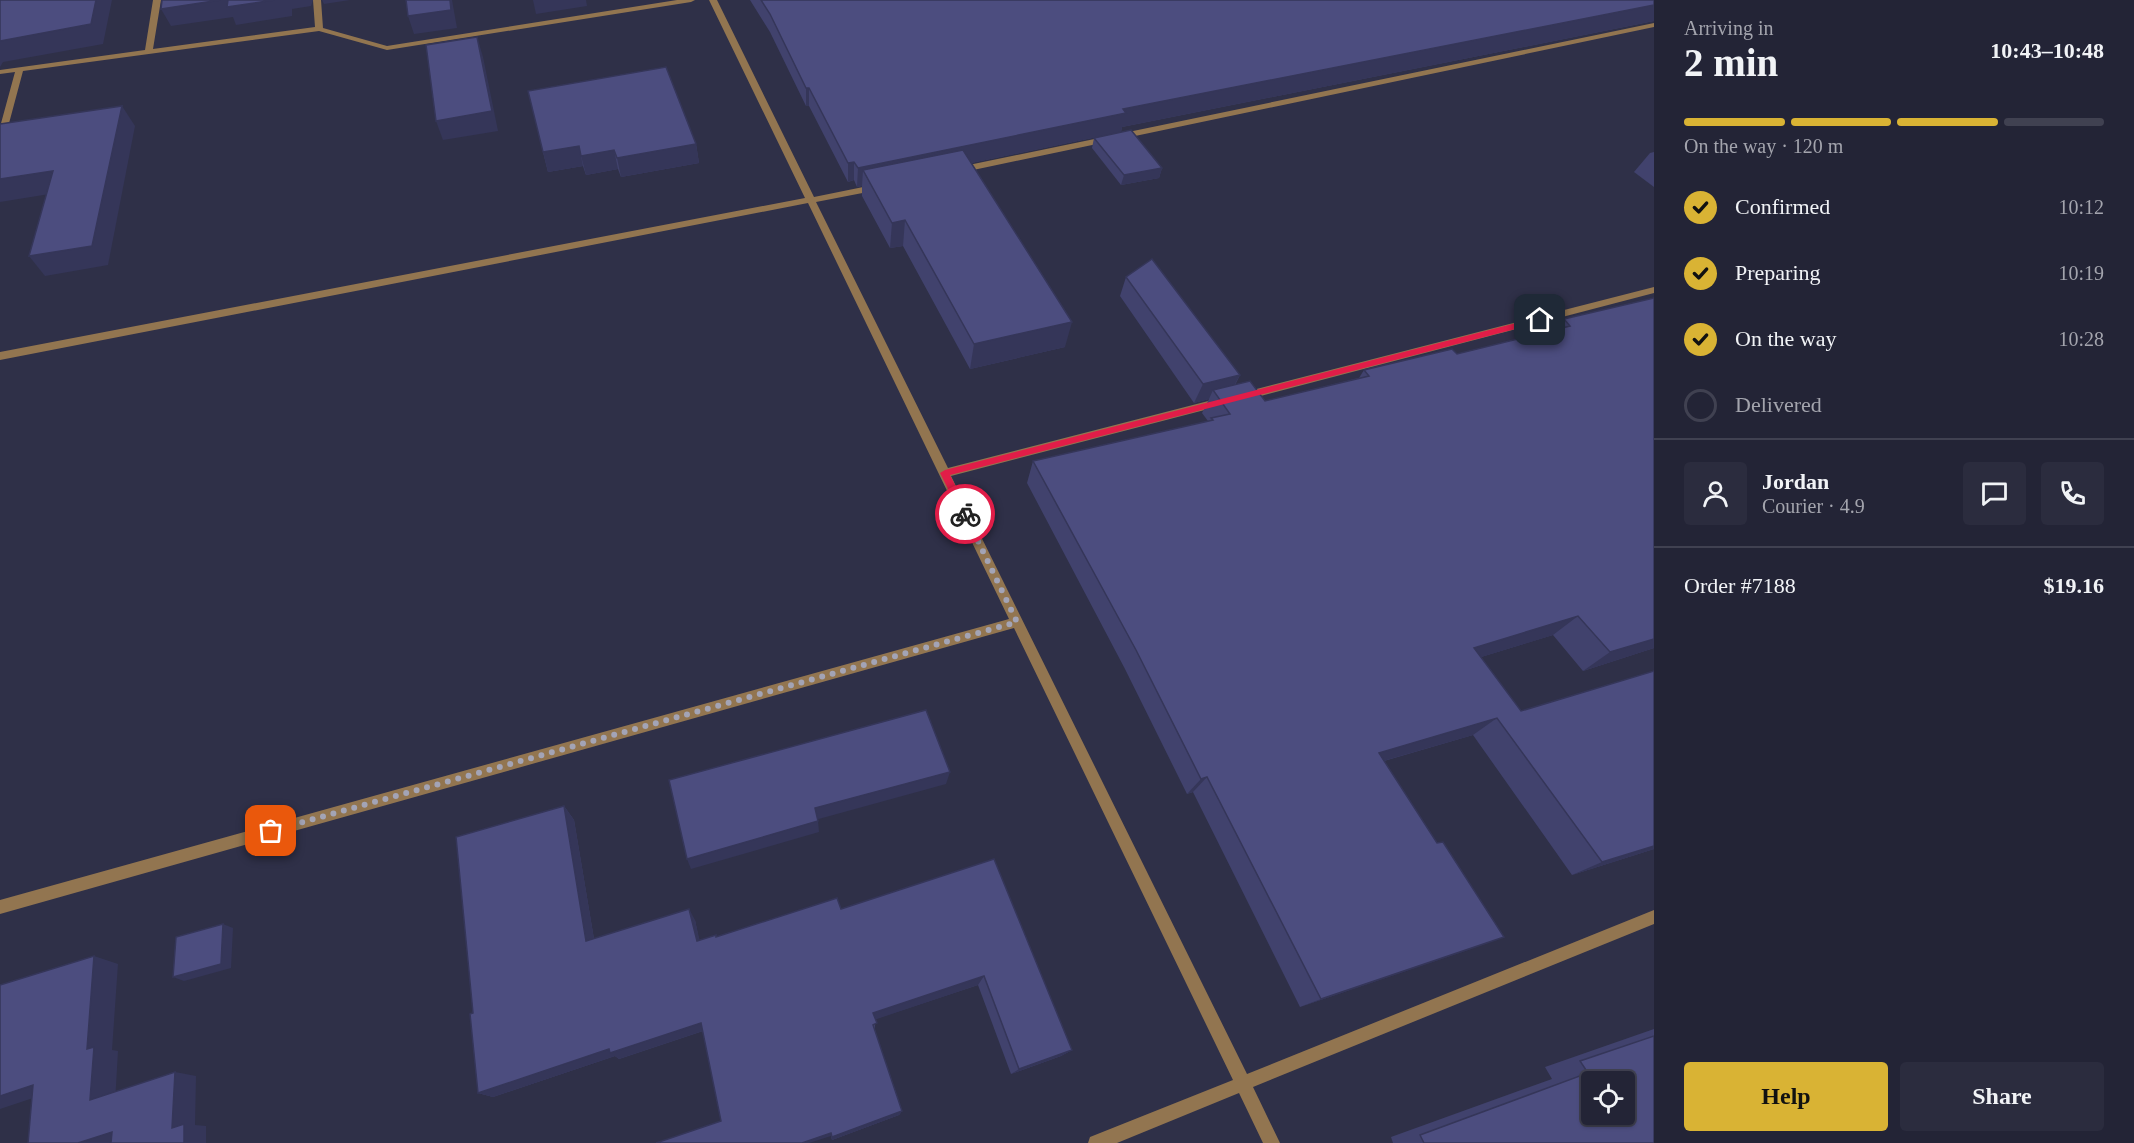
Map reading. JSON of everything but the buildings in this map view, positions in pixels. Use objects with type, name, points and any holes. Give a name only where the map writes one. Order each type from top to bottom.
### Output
[{"type":"street","points":[[149,50],[157,0]]},
{"type":"street","points":[[317,0],[319,29]]},
{"type":"street","points":[[0,72],[149,50],[319,29],[387,48],[692,0]]},
{"type":"street","points":[[713,0],[1272,1143]]},
{"type":"street","points":[[952,171],[1654,25]]},
{"type":"street","points":[[0,142],[20,69]]},
{"type":"street","points":[[0,356],[893,184]]},
{"type":"street","points":[[945,473],[1654,290]]},
{"type":"street","points":[[0,907],[1017,622]]},
{"type":"street","points":[[1096,1143],[1654,917]]},
{"type":"way so far","points":[[271,831],[1017,622],[965,514]]},
{"type":"route","points":[[965,514],[945,473],[1540,320]]}]
